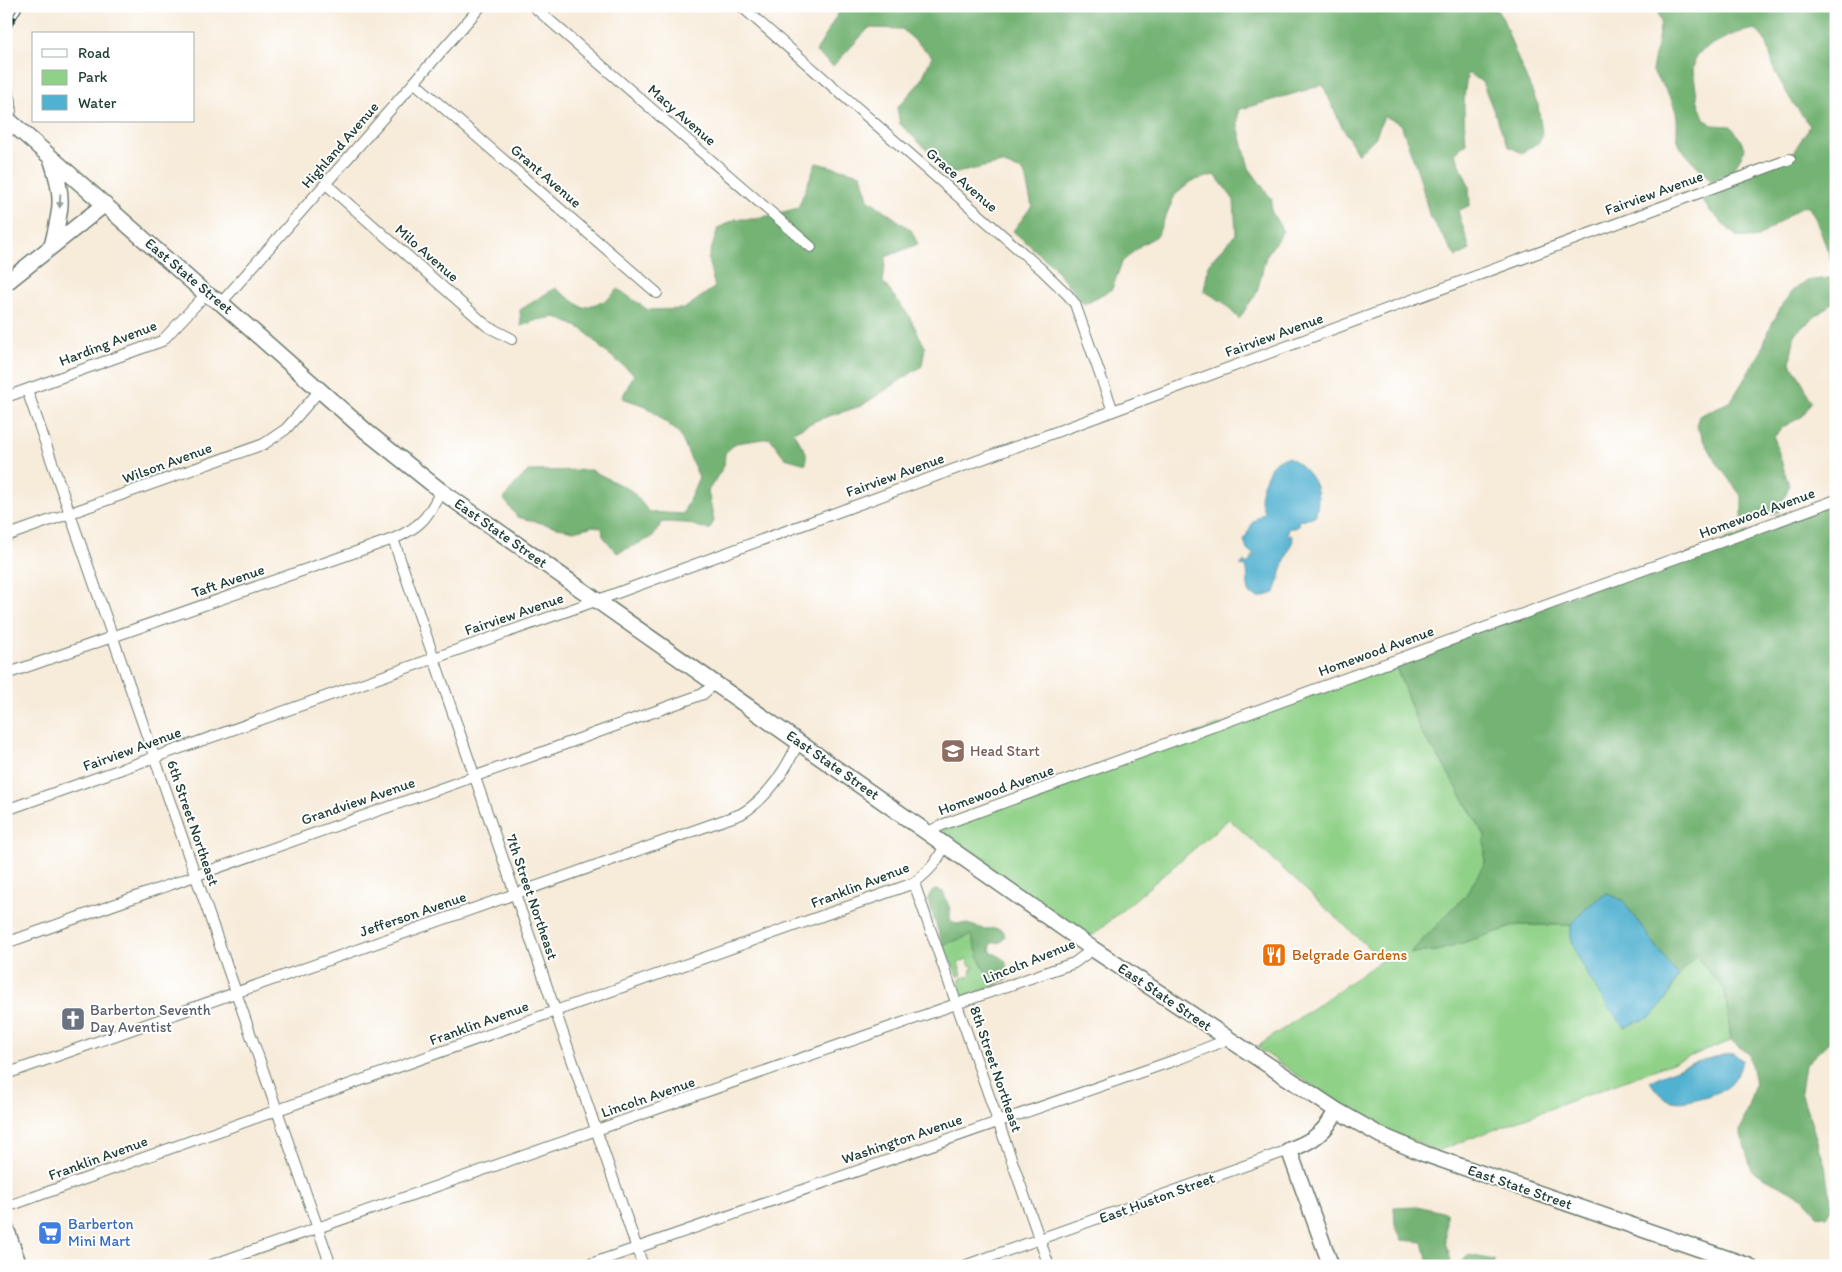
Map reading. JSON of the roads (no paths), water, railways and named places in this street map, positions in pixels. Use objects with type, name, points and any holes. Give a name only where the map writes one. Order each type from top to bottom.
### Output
[{"type":"street","name":"Highland Avenue","points":[[221,303],[481,6]]},
{"type":"street","name":"Macy Avenue","points":[[533,6],[811,247]]},
{"type":"street","name":"Grace Avenue","points":[[741,6],[1041,269],[1068,295],[1075,304],[1114,411]]},
{"type":"street","name":"Grant Avenue","points":[[415,83],[657,293]]},
{"type":"street","points":[[6,90],[11,95],[12,101],[6,134]]},
{"type":"street","name":"East State Street","points":[[6,118],[206,294],[221,303],[367,432],[442,491],[1093,949],[1336,1110],[1380,1135],[1424,1154],[1749,1266]]},
{"type":"street","points":[[51,156],[61,194],[60,215],[52,246]]},
{"type":"street","name":"Fairview Avenue","points":[[6,810],[598,600],[1114,411],[1790,159]]},
{"type":"street","name":"Milo Avenue","points":[[326,184],[487,326],[512,339]]},
{"type":"street","points":[[7,282],[105,204]]},
{"type":"street","name":"Harding Avenue","points":[[6,397],[162,341],[206,294]]},
{"type":"street","name":"6th Street Northeast","points":[[27,390],[331,1266]]},
{"type":"street","name":"Wilson Avenue","points":[[6,536],[264,444],[286,429],[320,390]]},
{"type":"street","name":"Taft Avenue","points":[[6,674],[394,539],[409,532],[423,521],[430,513],[442,491]]},
{"type":"street","name":"Homewood Avenue","points":[[928,832],[942,825],[1836,500]]},
{"type":"street","name":"7th Street Northeast","points":[[394,539],[643,1266]]},
{"type":"street","name":"Grandview Avenue","points":[[6,943],[702,694],[716,682]]},
{"type":"street","name":"Jefferson Avenue","points":[[6,1074],[741,814],[765,796],[792,758],[799,741]]},
{"type":"street","name":"Franklin Avenue","points":[[6,1206],[556,1012],[914,883],[937,863],[945,844]]},
{"type":"street","name":"8th Street Northeast","points":[[914,883],[1049,1266]]},
{"type":"street","name":"Lincoln Avenue","points":[[209,1266],[957,1005],[1074,963],[1093,949]]},
{"type":"street","name":"Washington Avenue","points":[[585,1266],[1196,1053],[1229,1039]]},
{"type":"street","name":"East Huston Street","points":[[964,1266],[1289,1150],[1312,1140],[1324,1131],[1332,1121],[1336,1110]]},
{"type":"street","points":[[1289,1150],[1331,1266]]},
{"type":"street","points":[[6,1228],[19,1266]]},
{"type":"water","points":[[1288,457],[1303,468],[1314,481],[1318,497],[1315,516],[1298,521],[1299,526],[1289,528],[1287,534],[1292,536],[1293,540],[1275,593],[1259,598],[1250,594],[1246,567],[1240,566],[1244,561],[1248,564],[1254,554],[1247,550],[1244,540],[1253,522],[1264,512],[1260,498],[1262,487],[1271,466],[1277,460]]},
{"type":"water","points":[[1607,893],[1623,901],[1678,976],[1667,998],[1651,1017],[1625,1027],[1594,986],[1580,961],[1571,937],[1571,925],[1586,908]]},
{"type":"water","points":[[1733,1053],[1742,1060],[1737,1076],[1728,1086],[1714,1094],[1694,1100],[1672,1101],[1660,1095],[1650,1081],[1691,1064]]},
{"type":"railway","points":[[6,32],[21,6]]},
{"type":"place","name":"Head Start","points":[[953,751]]},
{"type":"place","name":"Belgrade Gardens","points":[[1274,955]]},
{"type":"place","name":"Barberton Seventh Day Aventist","points":[[73,1019]]},
{"type":"place","name":"Barberton Mini Mart","points":[[50,1233]]}]
